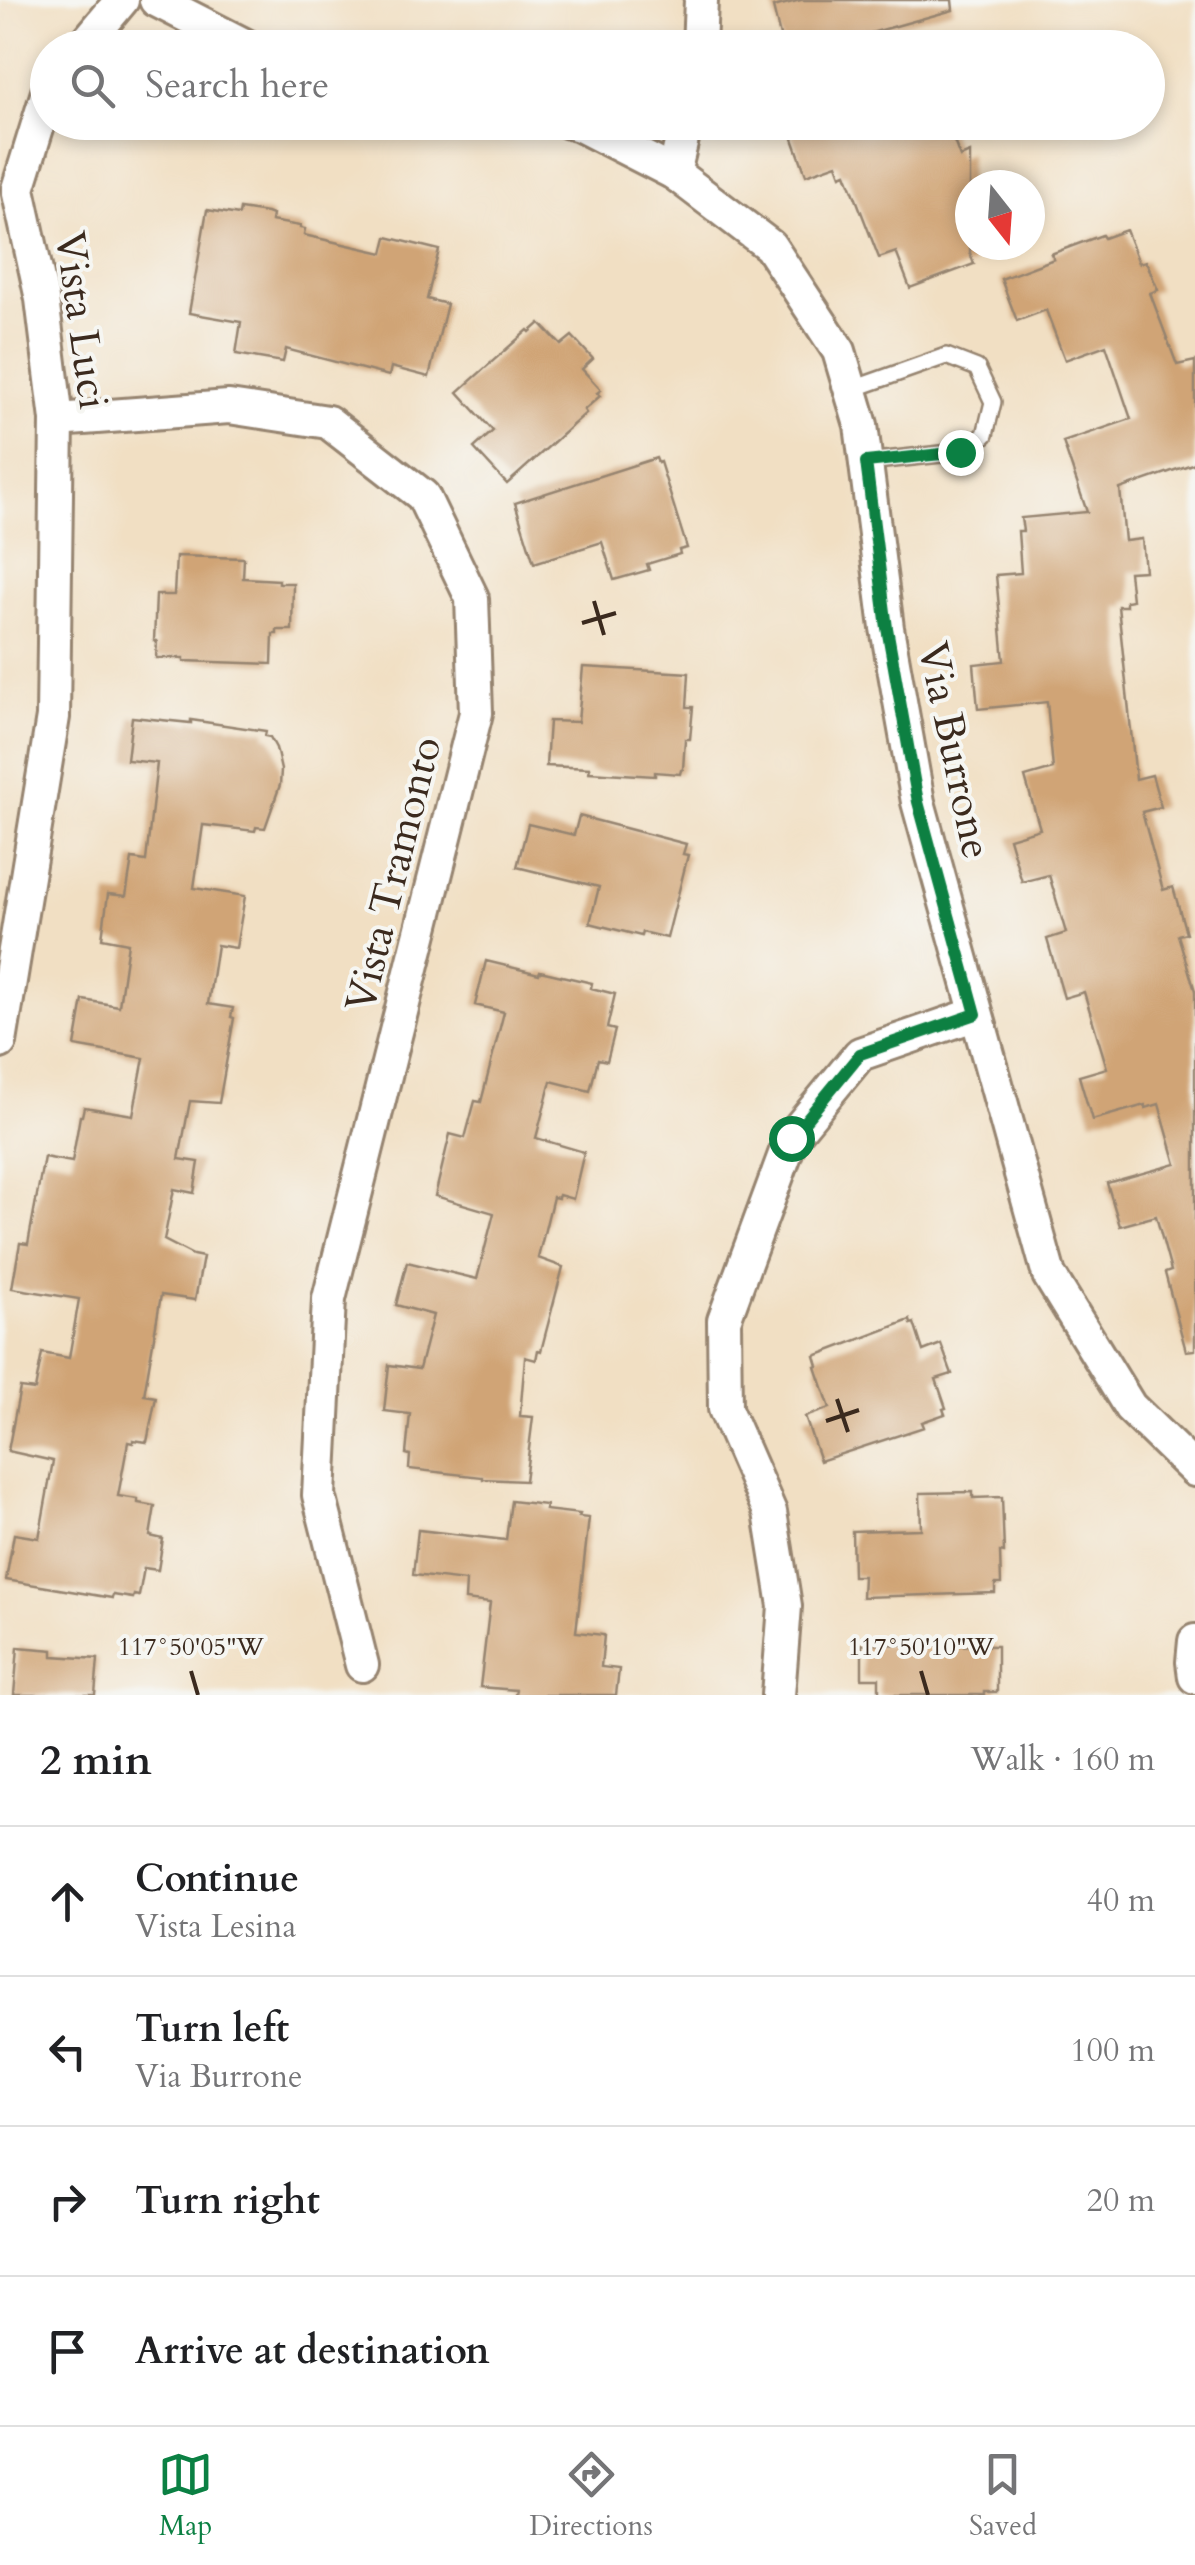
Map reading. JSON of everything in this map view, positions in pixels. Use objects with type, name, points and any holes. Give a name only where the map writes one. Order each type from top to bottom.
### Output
[{"type":"street","points":[[97,30],[122,0]]},
{"type":"street","points":[[156,0],[215,30]]},
{"type":"street","points":[[699,30],[700,0]]},
{"type":"street","name":"Vista Luci","points":[[0,1042],[53,717],[57,420],[42,299],[18,190],[33,140]]},
{"type":"street","name":"Via Burrone","points":[[609,140],[674,173],[770,246],[839,352],[861,425],[887,628],[918,802],[1049,1274],[1130,1407],[1195,1470]]},
{"type":"street","points":[[674,173],[682,140]]},
{"type":"street","name":"Vista Tramonto","points":[[57,420],[229,407],[328,422],[423,496],[472,598],[476,714],[329,1299],[320,1495],[362,1665]]},
{"type":"street","points":[[778,1695],[785,1606],[770,1512],[724,1410],[724,1320],[791,1138],[860,1054],[976,1014]]},
{"type":"street","points":[[1195,1641],[1195,1677]]},
{"type":"lane","points":[[850,390],[946,356],[977,368],[993,402],[985,436],[960,452],[866,462]]},
{"type":"building","points":[[801,0],[952,0],[953,10],[882,30],[779,30],[773,7]]},
{"type":"building","points":[[794,140],[954,140],[960,157],[970,153],[970,170],[955,170],[955,260],[973,260],[974,264],[910,288],[896,252],[879,258],[846,173],[841,175],[837,164],[806,175]]},
{"type":"building","points":[[240,209],[267,213],[272,215],[271,221],[300,226],[305,229],[304,235],[383,253],[387,237],[439,250],[427,299],[447,304],[429,377],[391,367],[389,376],[286,349],[283,362],[236,354],[241,322],[189,313],[207,210],[239,215]]},
{"type":"building","points":[[1126,230],[1139,263],[1146,261],[1158,290],[1150,293],[1177,365],[1195,361],[1195,463],[1120,489],[1125,541],[1142,539],[1145,571],[1129,572],[1132,600],[1126,601],[1126,606],[1118,606],[1136,779],[1152,775],[1161,807],[1142,812],[1163,890],[1173,887],[1186,933],[1178,935],[1195,991],[1195,1350],[1186,1351],[1165,1273],[1171,1271],[1156,1216],[1120,1226],[1107,1183],[1176,1164],[1159,1104],[1092,1120],[1079,1076],[1107,1068],[1084,992],[1064,998],[1047,939],[1066,933],[1049,875],[1022,882],[1009,838],[1040,829],[1025,777],[1053,769],[1047,702],[978,709],[974,664],[1004,661],[996,575],[1021,573],[1021,518],[1087,512],[1063,442],[1131,419],[1106,345],[1065,360],[1046,310],[1017,321],[1001,279],[1054,259],[1051,254]]},
{"type":"building","points":[[540,323],[561,345],[572,336],[593,359],[582,369],[601,390],[597,393],[600,396],[507,484],[474,448],[493,431],[458,392]]},
{"type":"building","points":[[656,458],[687,548],[647,564],[649,570],[614,580],[602,542],[534,563],[515,503]]},
{"type":"building","points":[[176,556],[244,558],[243,578],[293,583],[292,630],[277,630],[273,634],[272,664],[156,658],[156,595],[174,595]]},
{"type":"building","points":[[583,667],[689,673],[687,707],[693,707],[690,739],[685,739],[680,774],[655,772],[655,776],[546,766],[549,721],[578,722]]},
{"type":"building","points":[[132,717],[191,720],[266,731],[265,736],[270,737],[276,748],[281,770],[280,785],[265,828],[256,827],[255,831],[203,825],[194,888],[245,896],[236,948],[217,945],[208,1004],[233,1008],[234,1018],[219,1103],[190,1101],[179,1159],[199,1162],[194,1193],[174,1189],[164,1240],[203,1257],[195,1300],[161,1295],[144,1395],[156,1397],[147,1442],[128,1442],[118,1496],[155,1506],[150,1536],[163,1539],[158,1570],[144,1568],[139,1596],[112,1598],[6,1580],[14,1534],[39,1538],[53,1461],[8,1451],[20,1388],[35,1390],[42,1353],[69,1358],[79,1299],[12,1288],[20,1243],[28,1244],[44,1157],[72,1162],[84,1107],[133,1115],[144,1058],[75,1046],[83,1000],[119,1006],[128,943],[102,938],[108,894],[126,896],[132,859],[146,861],[157,763],[127,760]]},
{"type":"building","points":[[579,816],[686,844],[683,854],[688,855],[667,938],[642,932],[641,936],[590,923],[599,887],[517,867],[528,824],[574,835]]},
{"type":"building","points":[[486,961],[592,983],[591,988],[615,994],[607,1028],[615,1030],[607,1061],[598,1059],[590,1091],[551,1081],[536,1138],[584,1152],[573,1199],[553,1197],[538,1258],[563,1267],[541,1351],[538,1350],[536,1360],[525,1357],[520,1416],[533,1417],[525,1481],[409,1469],[410,1455],[406,1454],[410,1414],[384,1411],[389,1365],[419,1369],[433,1315],[396,1305],[407,1262],[477,1279],[494,1213],[435,1196],[450,1134],[465,1138],[475,1101],[481,1102],[504,1012],[475,1005]]},
{"type":"building","points":[[910,1320],[923,1351],[941,1344],[952,1374],[936,1379],[945,1414],[922,1422],[924,1427],[820,1461],[805,1417],[830,1408],[815,1356]]},
{"type":"building","points":[[973,1492],[973,1498],[1002,1497],[1004,1553],[1000,1552],[1001,1584],[995,1584],[995,1593],[862,1597],[863,1576],[853,1576],[852,1531],[921,1529],[920,1493]]},
{"type":"building","points":[[511,1501],[546,1505],[545,1510],[589,1518],[576,1632],[604,1635],[601,1667],[619,1669],[616,1695],[515,1695],[516,1690],[480,1687],[490,1603],[465,1600],[466,1581],[413,1575],[418,1530],[506,1540]]},
{"type":"building","points":[[862,1644],[997,1646],[997,1692],[879,1695],[879,1678],[862,1678]]},
{"type":"building","points":[[18,1647],[53,1650],[53,1656],[98,1659],[95,1695],[14,1695]]},
{"type":"route","points":[[791,1138],[860,1054],[976,1014],[918,802],[887,628],[866,462],[960,452]]}]
